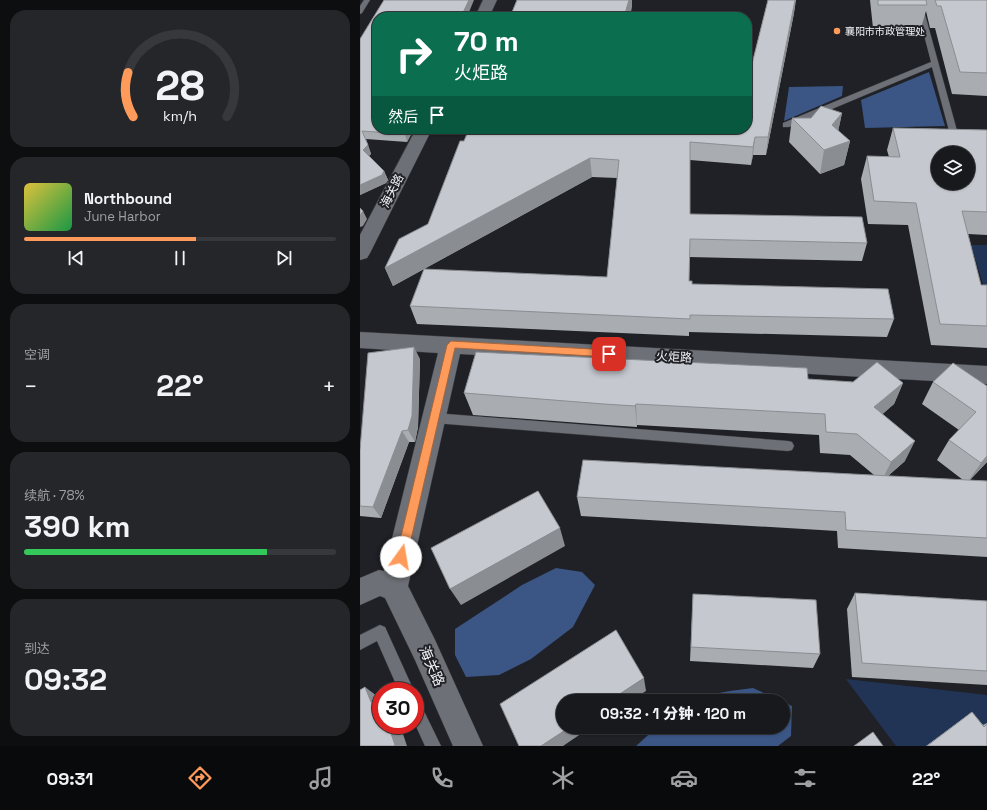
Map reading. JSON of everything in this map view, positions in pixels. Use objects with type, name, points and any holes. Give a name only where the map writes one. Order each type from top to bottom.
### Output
[{"type":"street","points":[[484,12],[490,0]]},
{"type":"street","name":"海关路","points":[[360,253],[421,134]]},
{"type":"street","name":"火炬路","points":[[360,340],[987,375]]},
{"type":"street","points":[[360,592],[379,583],[394,588],[451,345]]},
{"type":"street","name":"海关路","points":[[394,588],[425,650],[468,746]]},
{"type":"lane","points":[[360,12],[367,0]]},
{"type":"lane","points":[[918,0],[955,138]]},
{"type":"lane","points":[[786,125],[935,63]]},
{"type":"lane","points":[[434,418],[788,446]]},
{"type":"lane","points":[[360,643],[380,632],[403,682]]},
{"type":"lane","points":[[424,727],[433,746]]},
{"type":"shaded area","points":[[929,72],[945,126],[865,128],[861,100]]},
{"type":"shaded area","points":[[843,86],[842,96],[784,121],[789,87]]},
{"type":"shaded area","points":[[971,245],[987,245],[987,297]]},
{"type":"shaded area","points":[[556,568],[582,572],[595,585],[573,627],[531,659],[499,675],[466,677],[455,655],[455,629],[522,585]]},
{"type":"shaded area","points":[[846,679],[987,695],[987,746],[896,746]]},
{"type":"shaded area","points":[[753,688],[766,694],[714,694]]},
{"type":"shaded area","points":[[790,705],[792,706],[791,736],[778,746],[636,746],[649,734],[790,734]]},
{"type":"building","points":[[384,0],[469,0],[463,12],[377,12]]},
{"type":"building","points":[[517,0],[629,0],[625,12],[512,12]]},
{"type":"building","points":[[768,0],[795,0],[768,137],[755,137],[753,147],[690,142],[690,214],[862,217],[867,243],[690,239],[689,281],[692,281],[692,284],[888,289],[894,319],[690,315],[690,319],[410,306],[424,269],[607,277],[619,160],[590,158],[385,268],[399,239],[428,224],[460,141],[464,141],[467,134],[752,134],[752,64]]},
{"type":"building","points":[[878,0],[926,0],[927,5],[878,5]]},
{"type":"building","points":[[935,0],[987,0],[987,73],[960,72],[941,6],[937,6]]},
{"type":"building","points":[[372,20],[372,132],[362,131],[368,145],[363,150],[384,171],[382,175],[360,185],[360,39]]},
{"type":"building","points":[[821,106],[842,113],[832,125],[850,141],[824,150],[792,118],[811,118]]},
{"type":"building","points":[[893,128],[987,130],[987,212],[962,211],[981,285],[987,285],[987,326],[940,324],[916,203],[874,201],[867,156],[900,157]]},
{"type":"building","points":[[360,208],[363,211],[360,216]]},
{"type":"building","points":[[414,347],[412,416],[408,430],[402,431],[373,507],[360,506],[360,450],[368,353]]},
{"type":"building","points":[[476,352],[807,368],[808,379],[853,382],[877,362],[903,383],[874,407],[915,441],[891,462],[857,434],[826,432],[825,414],[636,404],[635,406],[464,393]]},
{"type":"building","points":[[953,363],[987,386],[987,456],[981,463],[949,440],[976,412],[933,382]]},
{"type":"building","points":[[583,460],[987,481],[987,538],[846,530],[845,512],[577,497]]},
{"type":"building","points":[[538,491],[560,528],[450,589],[431,548]]},
{"type":"building","points":[[855,593],[987,601],[987,671],[862,663]]},
{"type":"building","points":[[693,594],[816,600],[820,654],[691,647]]},
{"type":"building","points":[[616,630],[644,678],[620,694],[556,694],[556,734],[559,734],[541,746],[519,746],[500,704]]},
{"type":"building","points":[[365,687],[371,702],[372,701],[372,734],[391,734],[395,745],[394,746],[360,746],[360,690]]},
{"type":"building","points":[[972,712],[984,727],[987,724],[987,746],[927,746]]},
{"type":"building","points":[[873,732],[883,746],[854,746]]},
{"type":"place","name":"襄阳市市政管理处","points":[[837,31]]},
{"type":"route","points":[[401,557],[451,345],[609,354]]}]
